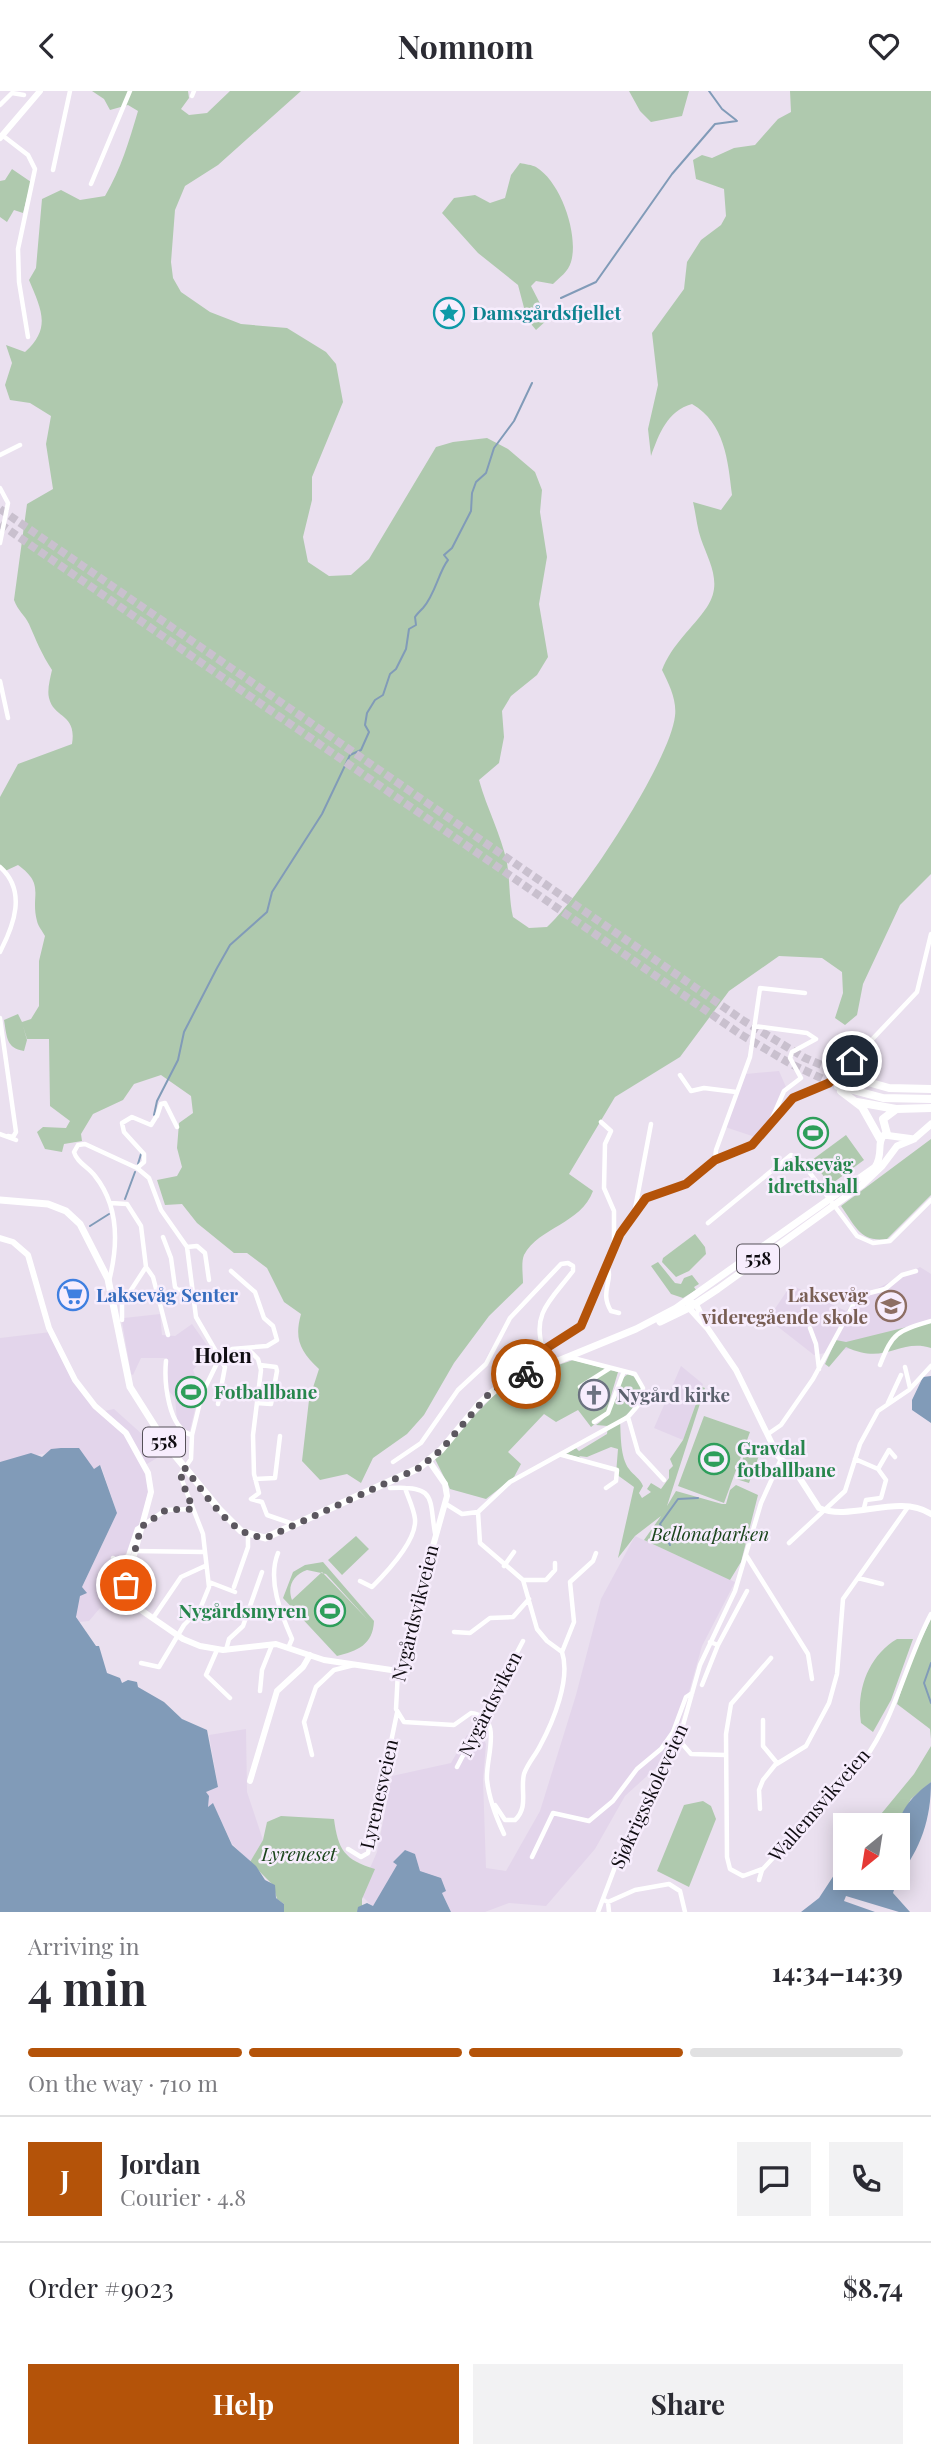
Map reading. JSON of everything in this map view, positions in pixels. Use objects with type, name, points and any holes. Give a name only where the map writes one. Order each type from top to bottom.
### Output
[{"type":"highway","points":[[850,1077],[888,1088],[931,1088]]},
{"type":"highway","points":[[886,1140],[857,1102],[839,1088],[883,1098],[931,1099]]},
{"type":"highway","points":[[857,1102],[896,1109],[931,1108]]},
{"type":"highway","points":[[886,1140],[883,1119],[896,1109]]},
{"type":"main road","name":"558","points":[[0,1200],[48,1204],[66,1212],[80,1224],[109,1282],[128,1382],[184,1467],[233,1524],[248,1535],[268,1537],[429,1461],[488,1395],[502,1384],[691,1304],[872,1176],[895,1148],[914,1139],[931,1124]]},
{"type":"main road","points":[[886,1140],[914,1139]]},
{"type":"main road","points":[[886,1140],[895,1148]]},
{"type":"main road","points":[[886,1140],[895,1148]]},
{"type":"main road","name":"558","points":[[832,1203],[875,1167],[881,1158],[886,1140]]},
{"type":"street","points":[[53,170],[70,91]]},
{"type":"street","points":[[91,184],[130,91]]},
{"type":"street","points":[[28,337],[19,282],[18,249],[35,169],[28,155],[1,137],[36,92]]},
{"type":"street","points":[[0,105],[12,93],[24,95]]},
{"type":"street","points":[[0,455],[20,445]]},
{"type":"street","points":[[0,488],[8,503],[0,543]]},
{"type":"street","points":[[0,681],[8,718]]},
{"type":"street","points":[[0,867],[14,890],[16,911],[0,953]]},
{"type":"street","points":[[529,1372],[528,1361],[581,1326],[614,1247],[634,1213],[651,1195],[686,1184],[715,1160],[752,1145],[793,1098],[832,1080],[917,992],[931,934]]},
{"type":"street","points":[[715,1160],[736,1091],[750,1056],[760,988],[804,993]]},
{"type":"street","points":[[0,1018],[16,1132],[13,1137],[0,1134]]},
{"type":"street","points":[[754,1026],[810,1035],[816,1040],[790,1055],[802,1078],[781,1096],[770,1125]]},
{"type":"street","points":[[680,1075],[691,1091],[704,1088],[736,1091]]},
{"type":"street","points":[[137,1168],[144,1162],[144,1154],[124,1132],[122,1117],[136,1118],[151,1125],[162,1103],[168,1104],[175,1123]]},
{"type":"street","points":[[601,1122],[611,1131],[605,1144],[604,1188],[614,1211],[614,1247]]},
{"type":"street","points":[[634,1213],[651,1124]]},
{"type":"street","points":[[8,1136],[16,1140]]},
{"type":"street","points":[[109,1282],[114,1232],[110,1203],[94,1174],[76,1158],[75,1148],[85,1144],[137,1168],[149,1178],[161,1210],[187,1247],[196,1317],[226,1372],[218,1404]]},
{"type":"street","points":[[708,1223],[788,1155],[801,1161],[857,1236],[880,1243],[890,1241],[901,1233],[931,1200]]},
{"type":"street","points":[[110,1203],[123,1202],[136,1214],[144,1238],[146,1266],[153,1277],[168,1335]]},
{"type":"street","points":[[163,1237],[171,1258],[175,1287],[178,1290],[192,1289]]},
{"type":"street","points":[[0,1238],[13,1242],[28,1255],[49,1328],[75,1380],[95,1406],[126,1433],[148,1473],[151,1492],[127,1576],[128,1593],[138,1608],[192,1644],[217,1650],[273,1644],[289,1646],[310,1655],[398,1671]]},
{"type":"street","points":[[187,1247],[197,1246],[205,1253],[209,1280]]},
{"type":"street","points":[[393,1462],[421,1443],[458,1390],[486,1364],[510,1318],[561,1264],[568,1262],[573,1266],[573,1271],[539,1318],[538,1331],[543,1349]]},
{"type":"street","points":[[103,1268],[112,1263]]},
{"type":"street","points":[[122,1320],[122,1304],[146,1266]]},
{"type":"street","points":[[607,1266],[609,1271],[605,1300],[611,1311],[619,1313]]},
{"type":"street","points":[[141,1663],[154,1669],[159,1667],[188,1619],[200,1609],[209,1582],[203,1534],[181,1479],[184,1467],[191,1459],[192,1435],[205,1385],[220,1357],[232,1349],[274,1344],[277,1340],[276,1332],[264,1318],[255,1292],[230,1271]]},
{"type":"street","points":[[768,1434],[781,1425],[819,1370],[858,1296],[885,1289],[902,1275],[916,1271]]},
{"type":"street","points":[[691,1304],[736,1370],[781,1459],[799,1477],[816,1504],[824,1511],[908,1507],[931,1514]]},
{"type":"street","points":[[880,1365],[886,1348],[900,1329],[931,1321]]},
{"type":"street","points":[[810,1328],[816,1343],[819,1370]]},
{"type":"street","points":[[255,1354],[258,1347]]},
{"type":"street","points":[[247,1348],[255,1354],[260,1365],[253,1435],[255,1479],[259,1493],[251,1499],[262,1502],[267,1515],[289,1521],[294,1526]]},
{"type":"street","points":[[429,1461],[445,1484],[445,1503],[462,1514],[478,1512],[510,1482],[628,1417],[640,1402],[643,1388],[635,1374],[568,1357]]},
{"type":"street","points":[[166,1361],[164,1387],[177,1427],[192,1435]]},
{"type":"street","points":[[257,1403],[271,1404],[277,1371],[276,1367],[260,1365]]},
{"type":"street","points":[[789,1543],[845,1491],[855,1459],[874,1416],[887,1403],[910,1389],[931,1366]]},
{"type":"street","points":[[905,1367],[910,1389]]},
{"type":"street","points":[[580,1387],[610,1368]]},
{"type":"street","points":[[594,1422],[608,1413],[624,1371]]},
{"type":"street","points":[[887,1403],[901,1375]]},
{"type":"street","points":[[628,1417],[638,1453],[664,1480]]},
{"type":"street","points":[[255,1479],[275,1478],[280,1436]]},
{"type":"street","points":[[878,1469],[888,1450],[895,1457]]},
{"type":"street","points":[[561,1454],[617,1470],[616,1481],[606,1488]]},
{"type":"street","name":"Sjøkrigsskoleveien","points":[[598,1912],[606,1901],[626,1838],[679,1740],[710,1642],[734,1591],[765,1491],[781,1459]]},
{"type":"street","points":[[855,1459],[878,1469],[886,1480],[881,1498],[866,1500],[864,1508]]},
{"type":"street","points":[[390,1488],[422,1492],[432,1501],[435,1534]]},
{"type":"street","points":[[360,1581],[372,1587],[386,1575],[414,1528],[415,1515],[405,1488]]},
{"type":"street","name":"Nygårdsvikveien","points":[[397,1713],[398,1671],[445,1503]]},
{"type":"street","points":[[760,1809],[760,1785],[778,1763],[802,1750],[824,1715],[836,1679],[841,1604],[908,1507]]},
{"type":"street","points":[[113,1558],[118,1561],[128,1556],[137,1529],[160,1513],[193,1509]]},
{"type":"street","points":[[478,1512],[481,1543],[523,1580],[539,1633],[562,1652]]},
{"type":"street","points":[[209,1582],[234,1590],[248,1547],[248,1535]]},
{"type":"street","points":[[134,1551],[160,1554],[204,1552]]},
{"type":"street","points":[[504,1566],[514,1552]]},
{"type":"street","points":[[278,1553],[274,1570],[276,1587],[282,1620],[292,1639],[289,1646]]},
{"type":"street","points":[[493,1802],[505,1820],[515,1820],[521,1813],[526,1770],[540,1748],[564,1673],[562,1652],[574,1622],[570,1582],[593,1561],[596,1553]]},
{"type":"street","points":[[746,1555],[752,1559],[808,1654],[812,1679]]},
{"type":"street","points":[[523,1580],[546,1580],[555,1570],[555,1563]]},
{"type":"street","points":[[153,1618],[181,1577],[205,1566]]},
{"type":"street","points":[[226,1650],[229,1639],[243,1626],[262,1572]]},
{"type":"street","points":[[858,1578],[882,1584]]},
{"type":"street","points":[[702,1685],[718,1645],[747,1591]]},
{"type":"street","points":[[454,1632],[470,1633],[490,1618],[513,1617],[530,1598]]},
{"type":"street","name":"Wallemsvikveien","points":[[759,1880],[766,1866],[865,1759],[898,1696],[907,1665],[931,1614]]},
{"type":"street","name":"Nygårdsviken","points":[[457,1766],[523,1641]]},
{"type":"street","points":[[710,1642],[718,1645]]},
{"type":"street","points":[[260,1691],[262,1670],[273,1644]]},
{"type":"street","points":[[217,1650],[206,1675],[230,1698]]},
{"type":"street","points":[[250,1781],[277,1691],[303,1667],[310,1655]]},
{"type":"street","points":[[766,1866],[743,1876],[733,1872],[729,1865],[725,1842],[729,1799],[725,1755],[731,1704],[771,1658]]},
{"type":"street","points":[[312,1755],[304,1722],[316,1686],[334,1670],[355,1665]]},
{"type":"street","name":"Sjøkrigsskoleveien","points":[[532,1857],[553,1813],[589,1821],[613,1801],[637,1769],[667,1741],[687,1697],[692,1693]]},
{"type":"street","points":[[397,1713],[404,1722],[454,1725],[468,1713],[484,1717],[491,1732],[487,1775],[504,1833]]},
{"type":"street","name":"Lyrenesveien","points":[[348,1849],[361,1857],[368,1853],[397,1713]]},
{"type":"street","points":[[763,1720],[761,1728],[764,1748],[778,1763]]},
{"type":"street","points":[[679,1740],[691,1754],[725,1755]]},
{"type":"street","name":"Sjøkrigsskoleveien","points":[[606,1901],[635,1890],[669,1884],[680,1891],[685,1912]]},
{"type":"street","name":"Sjøkrigsskoleveien","points":[[606,1901],[609,1912]]},
{"type":"shaded area","points":[[779,1071],[786,1087],[758,1138],[725,1127],[745,1074]]},
{"type":"shaded area","name":"Laksevåg videregående skole","points":[[920,1267],[931,1274],[931,1326],[855,1348],[814,1355],[768,1319],[791,1285],[846,1311],[858,1298]]},
{"type":"shaded area","points":[[160,1314],[162,1335],[175,1336],[192,1324],[214,1355],[212,1362],[200,1362],[193,1370],[200,1388],[190,1430],[186,1431],[177,1420],[175,1398],[167,1389],[167,1358],[141,1358],[133,1375],[131,1374],[122,1322],[124,1318]]},
{"type":"shaded area","points":[[51,1332],[72,1373],[94,1402],[104,1411],[114,1409],[143,1435],[157,1458],[147,1464],[151,1480],[129,1570],[129,1597],[112,1613],[100,1608],[89,1621],[79,1622],[75,1613],[82,1587],[117,1513],[101,1466],[94,1469],[64,1450],[0,1462],[0,1338]]},
{"type":"shaded area","points":[[681,1366],[703,1384],[683,1440],[654,1428]]},
{"type":"shaded area","points":[[635,1536],[735,1582],[702,1646],[677,1734],[658,1766],[625,1796],[595,1849],[546,1906],[509,1903],[485,1912],[451,1912],[442,1893],[446,1891],[420,1871],[415,1855],[406,1850],[394,1862],[398,1865],[373,1907],[359,1893],[377,1852],[392,1776],[451,1763],[467,1735],[482,1736],[486,1744],[483,1780],[486,1868],[506,1871],[540,1811],[576,1695],[601,1599]]},
{"type":"shaded area","points":[[246,1729],[247,1792],[263,1840],[250,1862],[232,1844],[213,1804],[208,1807],[206,1792],[218,1787],[209,1735]]},
{"type":"green space","points":[[92,91],[188,91],[189,98],[181,109],[189,115],[207,113],[230,91],[301,91],[218,165],[185,186],[175,210],[171,262],[173,278],[181,292],[210,312],[241,324],[287,328],[326,352],[336,364],[343,402],[312,477],[312,500],[303,537],[308,562],[329,576],[351,575],[369,559],[436,447],[487,438],[508,449],[535,472],[542,490],[540,512],[547,557],[539,604],[548,657],[537,675],[511,696],[502,711],[504,737],[499,763],[479,780],[504,852],[513,917],[529,928],[547,927],[562,911],[602,858],[642,794],[670,737],[675,716],[674,698],[662,670],[677,644],[707,607],[714,589],[711,564],[700,535],[693,502],[721,510],[732,495],[723,444],[712,421],[692,404],[676,412],[665,424],[651,456],[648,429],[658,385],[652,333],[684,289],[687,262],[701,240],[721,225],[726,216],[724,189],[696,179],[693,160],[702,155],[712,158],[734,148],[755,145],[778,119],[791,112],[790,91],[931,91],[931,874],[900,905],[863,984],[857,1015],[845,1025],[835,1018],[843,993],[842,972],[822,958],[779,956],[729,991],[680,1057],[615,1097],[569,1174],[593,1191],[587,1202],[579,1211],[531,1246],[523,1258],[523,1283],[489,1316],[454,1363],[424,1415],[407,1434],[373,1458],[361,1483],[347,1474],[320,1480],[302,1461],[309,1400],[319,1369],[300,1344],[298,1331],[301,1314],[284,1302],[267,1268],[247,1253],[234,1253],[197,1223],[182,1204],[165,1205],[157,1180],[177,1176],[182,1167],[177,1148],[179,1123],[193,1113],[191,1096],[161,1075],[134,1084],[123,1100],[93,1114],[81,1134],[82,1141],[64,1144],[62,1152],[45,1149],[37,1132],[43,1127],[66,1128],[70,1121],[50,1106],[49,1039],[27,1039],[23,1026],[27,1040],[24,1051],[18,1050],[8,1041],[6,1032],[4,1020],[18,1014],[22,1022],[31,1019],[39,1006],[39,961],[45,936],[37,921],[32,879],[18,865],[3,872],[0,869],[0,797],[18,764],[72,744],[73,734],[68,721],[52,705],[48,692],[52,670],[14,600],[27,504],[53,489],[46,444],[51,416],[30,403],[10,400],[5,385],[12,363],[6,345],[25,352],[39,335],[42,318],[29,280],[36,268],[42,199],[61,190],[80,200],[105,196],[128,144],[138,111],[128,105],[110,110],[104,99]]},
{"type":"green space","points":[[629,91],[689,91],[682,116],[651,122],[640,111]]},
{"type":"green space","points":[[520,163],[536,167],[553,184],[566,210],[572,238],[573,251],[566,272],[553,284],[536,281],[531,286],[548,319],[536,330],[527,319],[518,285],[478,253],[442,213],[454,198],[475,195],[490,203],[505,198],[511,175]]},
{"type":"green space","points":[[12,169],[31,182],[23,213],[14,210],[7,222],[0,217],[0,181],[5,180]]},
{"type":"green space","points":[[846,1135],[864,1160],[830,1185],[812,1160]]},
{"type":"green space","points":[[931,1139],[931,1195],[887,1239],[878,1240],[864,1235],[841,1206]]},
{"type":"green space","points":[[695,1234],[705,1247],[706,1254],[689,1271],[676,1277],[662,1262],[663,1258]]},
{"type":"green space","points":[[658,1262],[675,1283],[681,1284],[684,1278],[692,1275],[699,1284],[694,1287],[696,1290],[683,1298],[671,1294],[651,1266]]},
{"type":"green space","points":[[931,1321],[931,1348],[910,1346],[872,1354],[846,1347],[829,1367],[825,1364],[836,1340],[846,1342]]},
{"type":"green space","points":[[573,1360],[618,1372],[605,1416],[591,1427],[578,1410],[556,1422],[544,1414],[508,1452],[521,1464],[514,1477],[486,1499],[450,1489],[434,1457],[506,1383]]},
{"type":"green space","name":"Bellonaparken","points":[[628,1374],[636,1378],[641,1390],[636,1403],[620,1420],[622,1446],[626,1464],[643,1486],[639,1493],[642,1498],[651,1492],[647,1489],[651,1483],[661,1489],[669,1478],[669,1470],[673,1466],[670,1459],[683,1440],[702,1387],[705,1388],[667,1506],[676,1491],[722,1504],[726,1504],[730,1490],[736,1485],[758,1495],[741,1562],[730,1580],[644,1540],[661,1516],[635,1536],[618,1558],[634,1487],[616,1474],[618,1449],[611,1447],[587,1457],[579,1456],[581,1458],[566,1454],[576,1448],[579,1451],[607,1434],[608,1426],[596,1425],[608,1413],[619,1385]]},
{"type":"green space","name":"Gravdal fotballbane","points":[[704,1416],[750,1432],[724,1503],[678,1486]]},
{"type":"green space","points":[[747,1446],[761,1450],[749,1483],[736,1479]]},
{"type":"green space","points":[[356,1536],[369,1549],[342,1575],[328,1560]]},
{"type":"green space","name":"Nygårdsmyren","points":[[323,1562],[374,1621],[371,1636],[363,1646],[337,1656],[283,1598],[293,1572],[305,1565]],"holes":[[[307,1570],[321,1573],[292,1600],[291,1586],[298,1575]],[[323,1573],[326,1574],[368,1620]]]},
{"type":"green space","points":[[931,1619],[931,1739],[930,1729],[897,1704],[911,1660]]},
{"type":"green space","points":[[897,1639],[913,1639],[891,1700],[873,1732],[861,1723],[860,1699],[866,1675],[878,1655]]},
{"type":"green space","points":[[931,1746],[931,1782],[911,1799],[903,1813],[882,1813],[914,1774]]},
{"type":"green space","points":[[703,1801],[711,1806],[716,1819],[689,1887],[657,1871],[684,1805]]},
{"type":"green space","name":"Lyreneset","points":[[281,1816],[334,1819],[344,1852],[356,1862],[375,1869],[362,1899],[362,1906],[357,1912],[284,1912],[284,1904],[277,1899],[273,1885],[250,1862],[263,1840],[267,1822]]},
{"type":"water","points":[[931,1376],[931,1423],[912,1410],[912,1400],[923,1377]]},
{"type":"water","points":[[79,1448],[94,1469],[100,1465],[117,1513],[82,1587],[87,1593],[80,1596],[76,1617],[96,1646],[99,1646],[107,1673],[120,1678],[122,1683],[128,1680],[137,1682],[138,1687],[164,1702],[182,1719],[207,1730],[218,1787],[206,1792],[209,1796],[208,1807],[213,1803],[232,1845],[256,1866],[265,1880],[275,1885],[276,1898],[284,1904],[284,1912],[0,1912],[0,1462],[31,1453],[42,1457],[51,1449]]},
{"type":"water","points":[[931,1782],[927,1821],[910,1860],[910,1813],[903,1813],[918,1793]]},
{"type":"water","points":[[405,1850],[415,1854],[420,1871],[441,1878],[446,1891],[442,1893],[451,1912],[357,1912],[358,1907],[367,1903],[373,1906],[397,1865],[393,1862]]},
{"type":"water","points":[[833,1877],[833,1890],[894,1890],[893,1893],[910,1912],[899,1912],[846,1896],[844,1901],[875,1912],[801,1912],[819,1898]]},
{"type":"waterway","points":[[709,91],[722,109],[736,120]]},
{"type":"waterway","points":[[561,298],[596,282],[672,174],[715,124],[737,121]]},
{"type":"waterway","points":[[154,1115],[157,1101],[178,1060],[184,1032],[230,945],[267,912],[272,892],[322,814],[350,755],[361,750],[369,732],[365,725],[367,713],[375,700],[383,695],[390,674],[396,669],[406,649],[409,629],[416,625],[415,617],[431,597],[448,560],[444,555],[452,548],[471,511],[476,482],[486,473],[494,448],[514,421],[532,383]]},
{"type":"waterway","points":[[138,1164],[141,1154]]},
{"type":"waterway","points":[[125,1199],[135,1172]]},
{"type":"waterway","points":[[90,1226],[109,1214]]},
{"type":"waterway","points":[[670,1545],[660,1524],[678,1499],[698,1498]]},
{"type":"waterway","points":[[931,1663],[924,1683],[931,1703]]},
{"type":"tunnel","points":[[0,509],[744,1021],[805,1058],[850,1077]]},
{"type":"tunnel","points":[[0,524],[740,1034],[791,1064],[838,1086]]},
{"type":"way so far","points":[[126,1585],[141,1527],[166,1510],[193,1509],[180,1475],[184,1467],[237,1528],[251,1536],[268,1537],[419,1468],[441,1450],[488,1395],[502,1384],[526,1374]]},
{"type":"place","name":"Damsgårdsfjellet","points":[[449,313]]},
{"type":"place","name":"Laksevåg idrettshall","points":[[813,1133]]},
{"type":"place","name":"Laksevåg Senter","points":[[73,1295]]},
{"type":"place","name":"Laksevåg videregående skole","points":[[891,1306]]},
{"type":"place","name":"Fotballbane","points":[[191,1392]]},
{"type":"place","name":"Nygård kirke","points":[[594,1395]]},
{"type":"place","name":"Gravdal fotballbane","points":[[714,1459]]},
{"type":"place","name":"Nygårdsmyren","points":[[330,1611]]},
{"type":"district","name":"Holen","points":[[223,1356]]},
{"type":"route","points":[[526,1374],[529,1372],[527,1364],[531,1358],[571,1335],[581,1326],[620,1234],[646,1198],[686,1184],[715,1160],[752,1145],[793,1098],[829,1083],[852,1061]]}]
